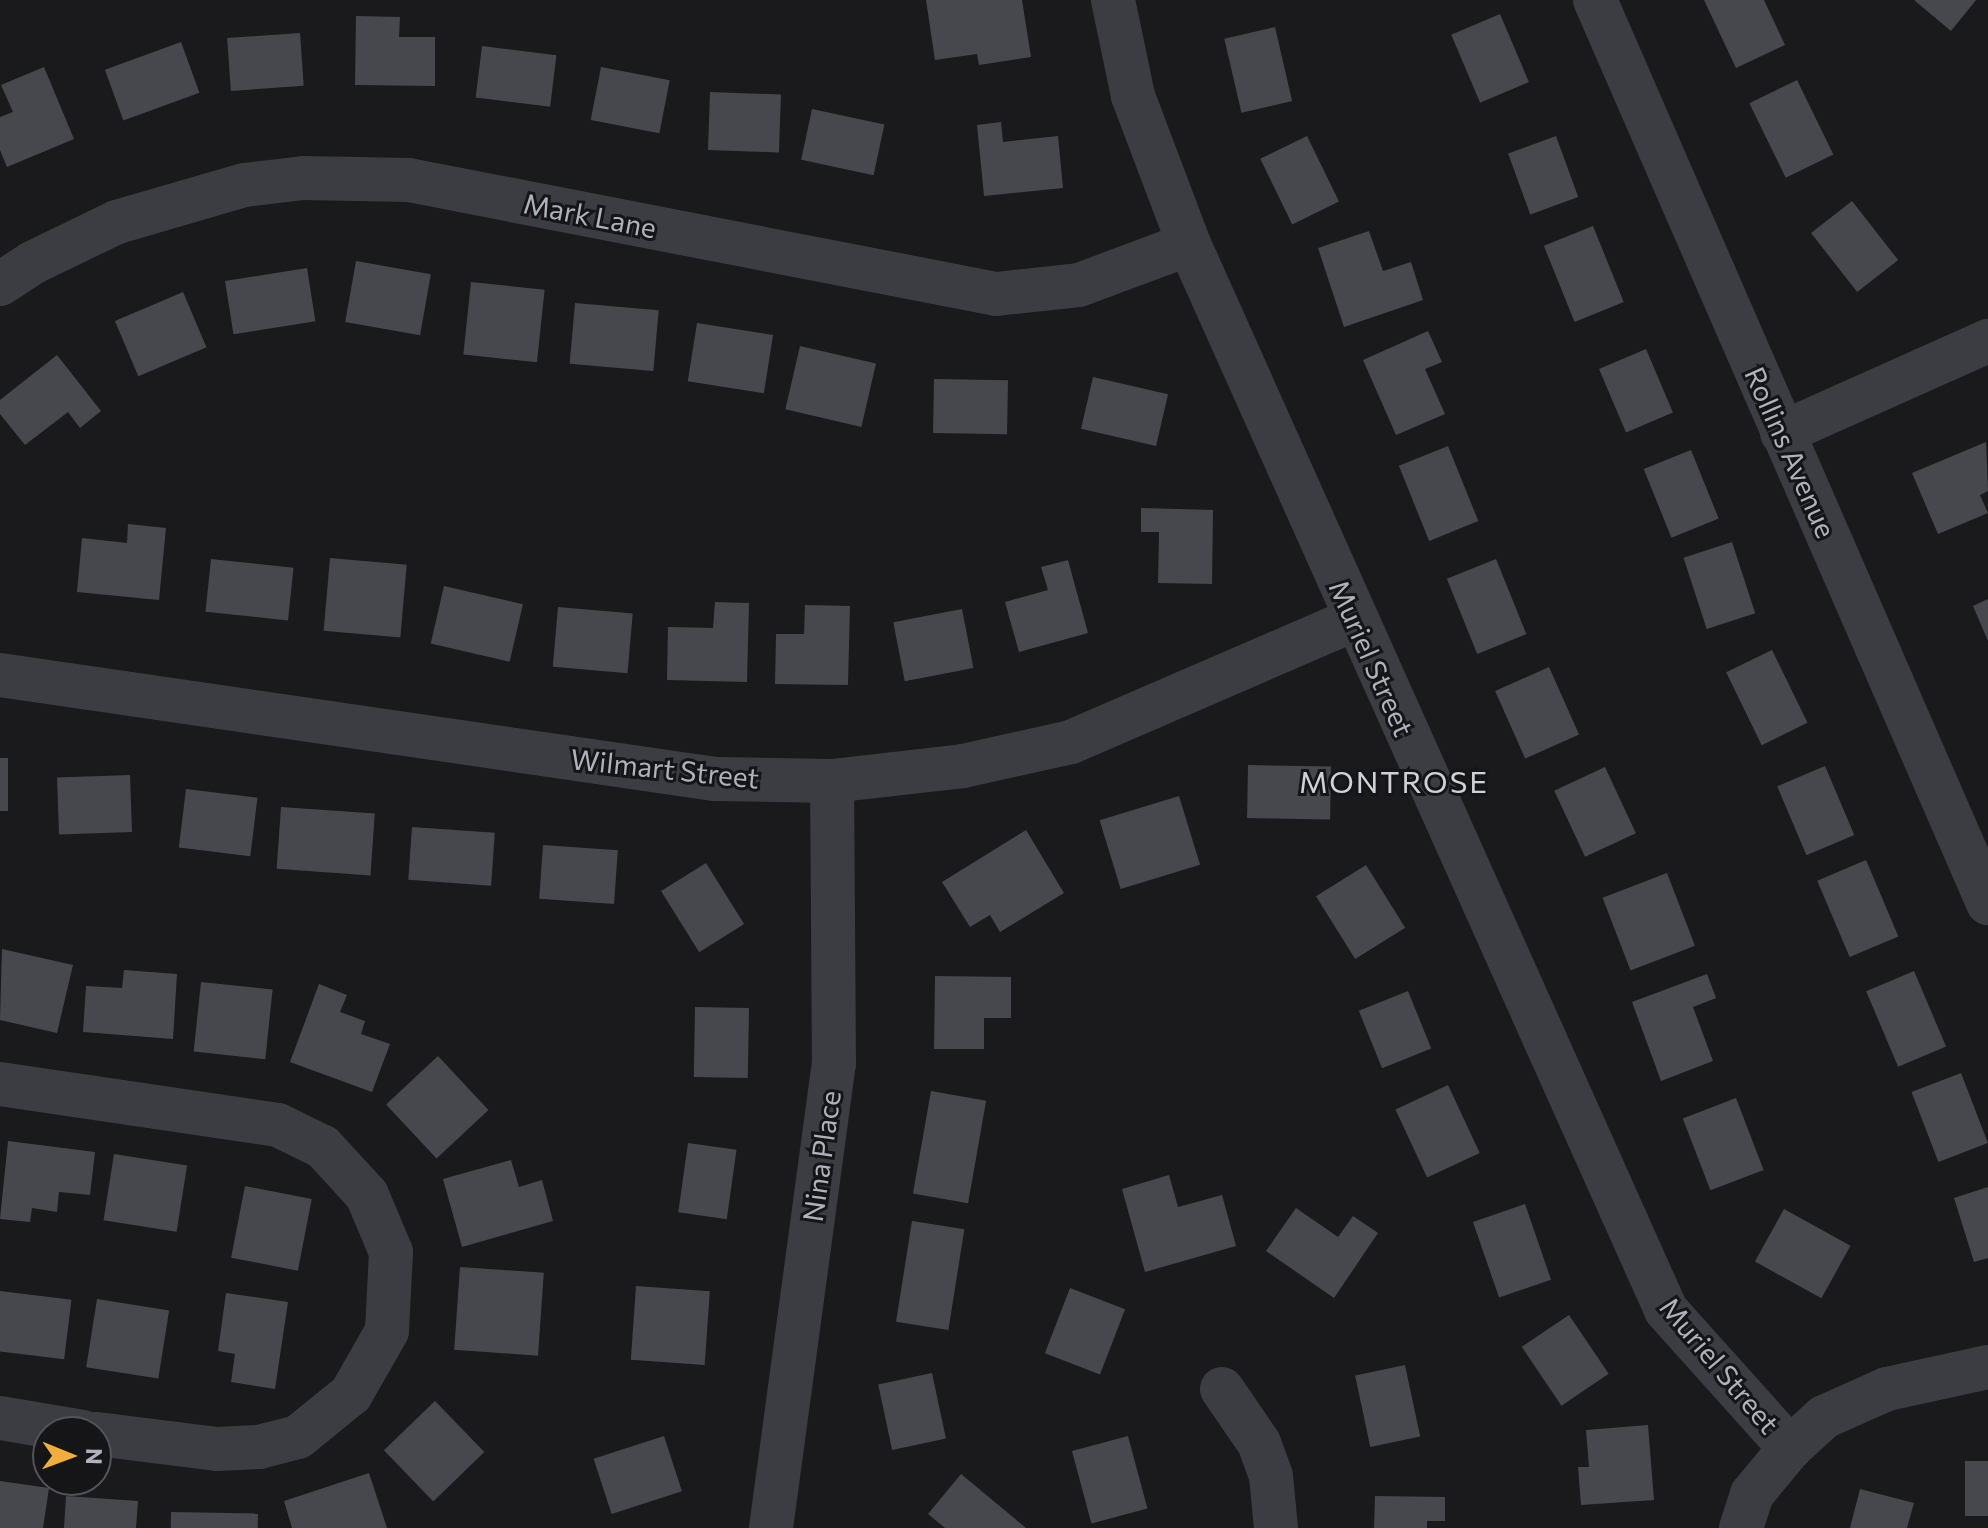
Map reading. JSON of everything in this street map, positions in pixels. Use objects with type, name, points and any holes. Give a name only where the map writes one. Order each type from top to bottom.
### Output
[{"type":"street","name":"Muriel Street","points":[[1113,0],[1133,96],[1189,244],[1666,1310],[1790,1448]]},
{"type":"street","name":"Rollins Avenue","points":[[1595,0],[1988,903]]},
{"type":"street","name":"Mark Lane","points":[[0,284],[32,263],[117,222],[244,185],[304,178],[409,180],[996,294],[1079,285],[1189,244]]},
{"type":"street","points":[[1782,433],[1988,341]]},
{"type":"street","name":"Wilmart Street","points":[[0,675],[715,779],[832,781],[963,766],[1071,742],[1355,619]]},
{"type":"street","name":"Nina Place","points":[[771,1528],[834,1064],[832,781]]},
{"type":"street","points":[[0,1084],[278,1125],[323,1147],[367,1195],[391,1252],[387,1331],[351,1394],[298,1437],[259,1447],[217,1449],[112,1436]]},
{"type":"street","points":[[1741,1528],[1752,1494],[1790,1448],[1824,1417],[1887,1389],[1988,1367]]},
{"type":"street","points":[[1222,1389],[1259,1443],[1271,1476],[1276,1528]]},
{"type":"street","points":[[0,1418],[32,1423]]},
{"type":"building","points":[[926,0],[1022,0],[1031,57],[979,65],[977,54],[935,60]]},
{"type":"building","points":[[1704,0],[1764,0],[1785,45],[1736,68]]},
{"type":"building","points":[[1914,0],[1976,0],[1951,31]]},
{"type":"building","points":[[1500,14],[1529,82],[1480,103],[1451,35]]},
{"type":"building","points":[[356,16],[400,17],[399,37],[435,37],[435,86],[355,85]]},
{"type":"building","points":[[1275,27],[1292,101],[1241,113],[1224,39]]},
{"type":"building","points":[[300,33],[304,86],[231,91],[227,38]]},
{"type":"building","points":[[181,42],[199,93],[123,120],[105,70]]},
{"type":"building","points":[[482,46],[556,55],[550,107],[476,98]]},
{"type":"building","points":[[44,67],[74,139],[7,167],[0,150],[0,117],[13,112],[1,85]]},
{"type":"building","points":[[601,67],[670,80],[659,133],[591,120]]},
{"type":"building","points":[[1797,80],[1833,155],[1786,178],[1749,103]]},
{"type":"building","points":[[710,92],[781,94],[779,152],[708,150]]},
{"type":"building","points":[[812,109],[884,124],[874,175],[801,160]]},
{"type":"building","points":[[1001,122],[1003,142],[1058,136],[1063,188],[984,196],[977,125]]},
{"type":"building","points":[[1307,136],[1339,202],[1292,224],[1260,159]]},
{"type":"building","points":[[1556,136],[1578,197],[1530,215],[1508,153]]},
{"type":"building","points":[[1852,201],[1898,260],[1857,292],[1811,233]]},
{"type":"building","points":[[1593,226],[1624,302],[1575,322],[1544,246]]},
{"type":"building","points":[[1369,231],[1383,271],[1411,262],[1423,300],[1344,327],[1318,248]]},
{"type":"building","points":[[356,261],[431,274],[420,335],[345,322]]},
{"type":"building","points":[[307,268],[315,321],[233,334],[225,281]]},
{"type":"building","points":[[471,282],[545,290],[537,362],[463,355]]},
{"type":"building","points":[[183,292],[206,347],[138,376],[115,321]]},
{"type":"building","points":[[575,303],[659,310],[653,371],[570,364]]},
{"type":"building","points":[[697,323],[773,335],[764,393],[688,381]]},
{"type":"building","points":[[1428,331],[1442,362],[1425,369],[1445,414],[1396,435],[1363,360]]},
{"type":"building","points":[[800,346],[876,364],[861,427],[785,409]]},
{"type":"building","points":[[1646,349],[1673,413],[1626,432],[1599,369]]},
{"type":"building","points":[[57,355],[101,411],[80,428],[68,412],[25,445],[0,414],[0,400]]},
{"type":"building","points":[[1093,377],[1168,394],[1156,446],[1081,429]]},
{"type":"building","points":[[934,379],[1008,380],[1007,434],[933,433]]},
{"type":"building","points":[[1986,442],[1988,491],[1980,495],[1988,513],[1938,534],[1912,473]]},
{"type":"building","points":[[1448,446],[1478,521],[1429,541],[1399,466]]},
{"type":"building","points":[[1691,450],[1719,519],[1671,538],[1644,469]]},
{"type":"building","points":[[1141,508],[1213,510],[1212,584],[1158,583],[1159,532],[1141,532]]},
{"type":"building","points":[[128,524],[166,528],[159,600],[77,592],[82,538],[127,543]]},
{"type":"building","points":[[1732,542],[1755,613],[1707,629],[1683,558]]},
{"type":"building","points":[[330,558],[407,565],[400,637],[324,631]]},
{"type":"building","points":[[211,559],[294,568],[288,620],[205,612]]},
{"type":"building","points":[[1496,559],[1526,634],[1477,654],[1447,579]]},
{"type":"building","points":[[1068,560],[1088,633],[1019,652],[1005,602],[1048,590],[1041,567]]},
{"type":"building","points":[[444,586],[523,604],[510,662],[431,643]]},
{"type":"building","points":[[1988,599],[1988,641],[1973,606]]},
{"type":"building","points":[[715,602],[749,603],[747,682],[667,680],[668,627],[713,628]]},
{"type":"building","points":[[805,605],[850,606],[848,685],[775,684],[776,634],[804,634]]},
{"type":"building","points":[[558,607],[633,614],[627,673],[553,667]]},
{"type":"building","points":[[962,609],[973,668],[905,681],[893,622]]},
{"type":"building","points":[[1772,650],[1808,723],[1762,745],[1726,672]]},
{"type":"building","points":[[1549,667],[1579,735],[1525,759],[1495,691]]},
{"type":"building","points":[[0,758],[8,758],[8,811],[0,811]]},
{"type":"building","points":[[1248,765],[1331,766],[1330,819],[1247,818]]},
{"type":"building","points":[[1825,766],[1854,835],[1806,855],[1777,786]]},
{"type":"building","points":[[1605,767],[1636,833],[1585,857],[1554,791]]},
{"type":"building","points":[[130,775],[132,832],[59,835],[57,778]]},
{"type":"building","points":[[186,789],[257,798],[250,856],[179,848]]},
{"type":"building","points":[[1179,796],[1200,865],[1121,889],[1100,820]]},
{"type":"building","points":[[281,807],[375,814],[370,875],[277,869]]},
{"type":"building","points":[[412,827],[495,833],[491,886],[408,880]]},
{"type":"building","points":[[1026,830],[1064,893],[1000,932],[990,915],[970,927],[942,882]]},
{"type":"building","points":[[543,845],[618,850],[614,904],[539,899]]},
{"type":"building","points":[[1866,860],[1898,936],[1850,957],[1817,881]]},
{"type":"building","points":[[706,863],[744,924],[699,952],[661,891]]},
{"type":"building","points":[[1366,865],[1405,928],[1355,959],[1316,896]]},
{"type":"building","points":[[1667,873],[1695,946],[1631,971],[1603,898]]},
{"type":"building","points":[[2,949],[73,965],[57,1033],[0,1020]]},
{"type":"building","points":[[124,970],[177,974],[173,1039],[83,1032],[86,986],[122,988]]},
{"type":"building","points":[[1914,971],[1946,1046],[1898,1067],[1866,991]]},
{"type":"building","points":[[1707,974],[1716,998],[1693,1007],[1713,1061],[1661,1081],[1632,1002]]},
{"type":"building","points":[[935,976],[1011,977],[1011,1018],[984,1018],[984,1049],[934,1049]]},
{"type":"building","points":[[201,982],[273,990],[265,1059],[194,1052]]},
{"type":"building","points":[[319,984],[347,995],[340,1012],[365,1021],[361,1034],[390,1044],[372,1092],[290,1062]]},
{"type":"building","points":[[1408,991],[1431,1048],[1382,1068],[1359,1011]]},
{"type":"building","points":[[695,1007],[749,1008],[748,1078],[694,1077]]},
{"type":"building","points":[[438,1056],[488,1110],[437,1159],[386,1104]]},
{"type":"building","points":[[1961,1073],[1988,1143],[1938,1162],[1912,1092]]},
{"type":"building","points":[[1448,1085],[1480,1153],[1427,1177],[1395,1110]]},
{"type":"building","points":[[931,1091],[986,1101],[968,1203],[913,1193]]},
{"type":"building","points":[[1736,1098],[1764,1170],[1710,1190],[1683,1118]]},
{"type":"building","points":[[8,1141],[95,1152],[90,1195],[59,1192],[57,1212],[32,1208],[30,1222],[0,1219]]},
{"type":"building","points":[[688,1143],[737,1150],[727,1219],[678,1212]]},
{"type":"building","points":[[114,1154],[187,1166],[177,1232],[104,1220]]},
{"type":"building","points":[[511,1160],[519,1187],[542,1180],[553,1221],[462,1247],[443,1179]]},
{"type":"building","points":[[1169,1175],[1178,1207],[1222,1195],[1236,1246],[1145,1272],[1122,1189]]},
{"type":"building","points":[[245,1186],[312,1199],[298,1271],[231,1258]]},
{"type":"building","points":[[1988,1187],[1988,1258],[1974,1262],[1954,1198]]},
{"type":"building","points":[[1525,1204],[1551,1280],[1499,1298],[1473,1222]]},
{"type":"building","points":[[1296,1208],[1338,1237],[1353,1216],[1378,1233],[1334,1298],[1266,1251]]},
{"type":"building","points":[[1784,1209],[1850,1246],[1821,1298],[1755,1261]]},
{"type":"building","points":[[912,1221],[964,1229],[948,1330],[896,1322]]},
{"type":"building","points":[[460,1267],[544,1273],[538,1356],[454,1350]]},
{"type":"building","points":[[636,1286],[710,1291],[705,1365],[631,1360]]},
{"type":"building","points":[[1070,1288],[1125,1309],[1100,1374],[1045,1353]]},
{"type":"building","points":[[0,1291],[71,1300],[64,1359],[0,1351]]},
{"type":"building","points":[[226,1293],[288,1302],[275,1389],[231,1382],[235,1354],[218,1351]]},
{"type":"building","points":[[97,1299],[169,1310],[158,1379],[86,1367]]},
{"type":"building","points":[[1569,1315],[1609,1374],[1561,1406],[1522,1347]]},
{"type":"building","points":[[1405,1365],[1420,1436],[1370,1447],[1355,1376]]},
{"type":"building","points":[[932,1373],[946,1439],[892,1450],[878,1384]]},
{"type":"building","points":[[435,1401],[484,1452],[433,1501],[384,1450]]},
{"type":"building","points":[[1648,1425],[1654,1500],[1581,1505],[1578,1467],[1589,1467],[1586,1430]]},
{"type":"building","points":[[664,1436],[682,1491],[612,1514],[594,1459]]},
{"type":"building","points":[[1128,1436],[1147,1508],[1091,1523],[1072,1451]]},
{"type":"building","points":[[1965,1461],[1988,1461],[1988,1516],[1965,1516]]},
{"type":"building","points":[[369,1473],[387,1528],[292,1528],[284,1501]]},
{"type":"building","points":[[961,1474],[1026,1528],[945,1528],[928,1514]]},
{"type":"building","points":[[0,1481],[32,1486],[32,1496],[48,1496],[43,1528],[0,1528]]},
{"type":"building","points":[[1860,1489],[1914,1503],[1907,1528],[1850,1528]]},
{"type":"building","points":[[66,1496],[138,1501],[136,1528],[64,1528]]},
{"type":"building","points":[[1375,1496],[1445,1497],[1445,1521],[1427,1521],[1427,1528],[1374,1528]]},
{"type":"building","points":[[171,1512],[258,1514],[258,1528],[171,1528]]},
{"type":"district","name":"MONTROSE","points":[[1394,781]]}]
